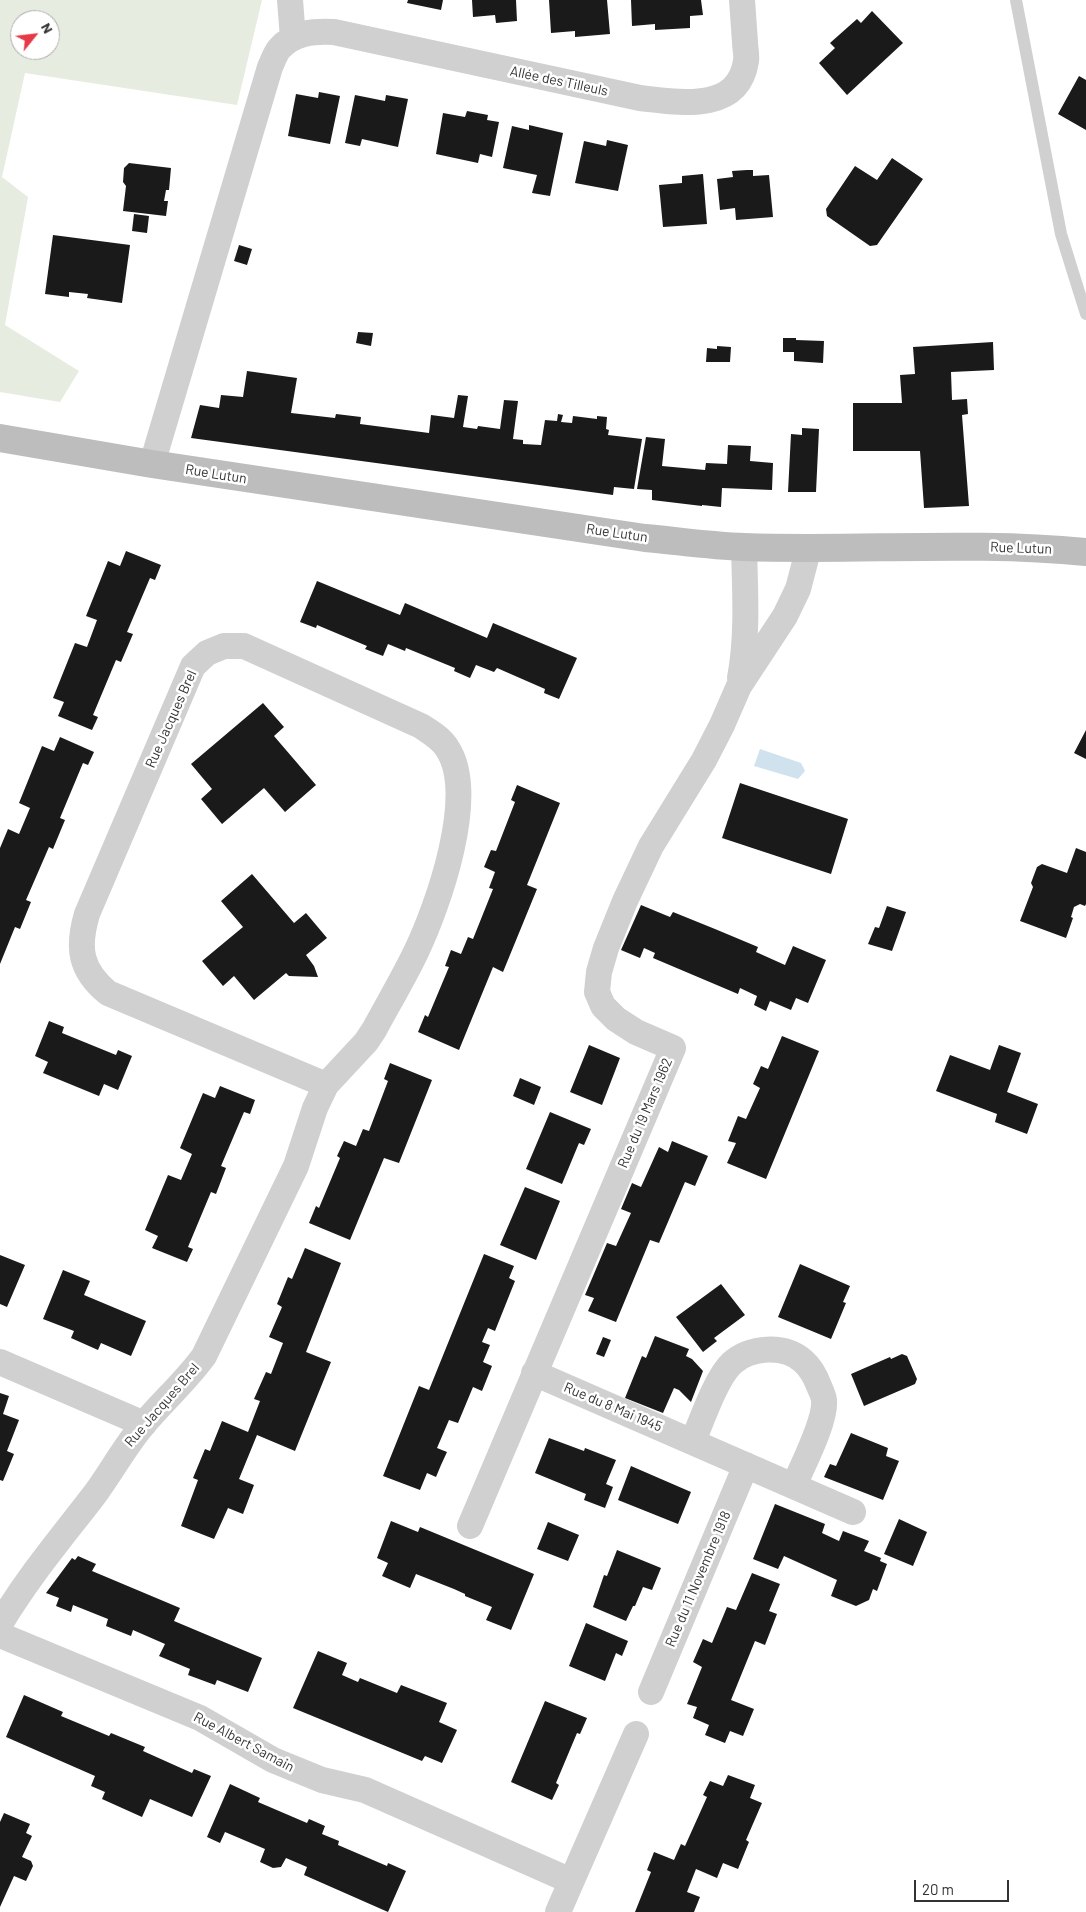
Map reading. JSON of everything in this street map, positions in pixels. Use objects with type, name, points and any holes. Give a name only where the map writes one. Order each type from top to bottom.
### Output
[{"type":"main road","name":"Rue Lutun","points":[[0,438],[152,464],[645,538],[744,547],[1010,546],[1086,552]]},
{"type":"street","points":[[152,464],[270,67],[279,50],[293,38],[290,0]]},
{"type":"street","name":"Allée des Tilleuls","points":[[293,38],[314,31],[334,32],[640,98],[688,103],[709,102],[727,92],[739,80],[746,61],[742,0]]},
{"type":"street","name":"Rue du 19 Mars 1962","points":[[739,686],[745,652],[744,547]]},
{"type":"street","name":"Rue du 19 Mars 1962","points":[[470,1526],[673,1048],[636,1032],[616,1019],[603,1006],[597,992],[599,972],[606,948],[625,901],[651,846],[704,760],[739,686],[785,616],[798,589],[809,547]]},
{"type":"street","name":"Rue Jacques Brel","points":[[0,1624],[35,1571],[98,1489],[120,1455],[144,1424],[192,1373],[204,1356],[296,1166],[315,1108],[326,1085],[366,1042],[416,951],[446,872],[455,833],[459,784],[456,766],[447,748],[436,736],[421,726],[244,646],[224,646],[207,653],[193,666],[175,707],[87,914],[82,931],[85,964],[94,981],[108,993],[326,1085]]},
{"type":"street","points":[[693,1441],[720,1381],[732,1364],[751,1352],[768,1350],[786,1352],[803,1360],[816,1379],[824,1400],[821,1421],[794,1486]]},
{"type":"street","points":[[0,1362],[144,1424]]},
{"type":"street","name":"Rue du 8 Mai 1945","points":[[534,1374],[693,1441],[853,1512]]},
{"type":"street","name":"Rue du 11 Novembre 1918","points":[[650,1692],[746,1465]]},
{"type":"street","name":"Rue Albert Samain","points":[[0,1635],[200,1718],[273,1760],[322,1780],[365,1790],[571,1881]]},
{"type":"street","points":[[558,1912],[636,1734]]},
{"type":"lane","points":[[1016,0],[1061,234],[1086,314]]},
{"type":"shaded area","points":[[0,0],[262,0],[237,105],[25,73],[2,177],[28,197],[5,325],[79,371],[60,402],[0,392]]},
{"type":"water","points":[[760,749],[801,763],[805,771],[798,779],[754,766]]},
{"type":"building","points":[[408,0],[443,0],[441,10],[407,3]]},
{"type":"building","points":[[472,0],[516,0],[517,21],[496,23],[495,15],[473,17]]},
{"type":"building","points":[[549,0],[607,0],[610,34],[575,37],[575,31],[551,33]]},
{"type":"building","points":[[631,0],[701,0],[703,15],[690,16],[690,28],[655,30],[655,24],[632,26]]},
{"type":"building","points":[[872,11],[903,43],[847,95],[819,63],[835,48],[830,43],[857,19],[861,23]]},
{"type":"building","points":[[1079,76],[1086,80],[1086,130],[1058,114]]},
{"type":"building","points":[[319,92],[340,96],[330,144],[288,136],[296,94],[318,98]]},
{"type":"building","points":[[355,95],[385,101],[386,95],[408,99],[398,147],[362,139],[360,146],[345,143]]},
{"type":"building","points":[[467,111],[488,115],[487,120],[499,122],[492,157],[480,154],[478,163],[436,154],[443,113],[465,117]]},
{"type":"building","points":[[529,125],[563,133],[550,196],[532,193],[537,175],[503,168],[512,126],[529,130]]},
{"type":"building","points":[[607,140],[628,145],[618,191],[575,183],[584,141],[606,146]]},
{"type":"building","points":[[892,158],[923,179],[877,245],[870,246],[827,216],[826,209],[855,166],[877,180]]},
{"type":"building","points":[[129,163],[171,168],[169,190],[166,190],[164,201],[168,201],[166,216],[123,211],[126,186],[123,182],[124,168]]},
{"type":"building","points":[[753,170],[753,176],[769,175],[773,217],[736,220],[735,208],[720,210],[717,179],[733,177],[732,171]]},
{"type":"building","points":[[703,174],[707,224],[663,227],[659,185],[682,183],[682,176]]},
{"type":"building","points":[[134,214],[149,216],[147,233],[132,231]]},
{"type":"building","points":[[53,235],[130,245],[122,303],[87,298],[88,294],[69,292],[69,297],[45,294]]},
{"type":"building","points":[[239,245],[252,249],[247,265],[234,261]]},
{"type":"building","points":[[358,332],[373,333],[371,346],[356,343]]},
{"type":"building","points":[[783,338],[824,341],[823,363],[794,361],[794,352],[783,352]]},
{"type":"building","points":[[993,342],[994,370],[951,372],[952,400],[967,399],[968,414],[962,415],[969,506],[924,508],[920,451],[853,451],[853,403],[902,403],[900,375],[915,374],[913,347]]},
{"type":"building","points":[[717,346],[731,347],[730,362],[706,362],[707,348],[717,349]]},
{"type":"building","points":[[247,371],[297,378],[291,413],[335,418],[336,414],[361,417],[360,424],[429,433],[431,415],[454,418],[458,395],[468,396],[463,427],[477,429],[478,426],[500,429],[504,400],[518,401],[513,439],[523,440],[523,444],[541,445],[545,420],[557,421],[558,414],[563,415],[561,422],[572,423],[573,416],[597,419],[597,416],[607,417],[606,429],[609,430],[608,435],[642,439],[634,489],[614,487],[613,495],[191,438],[200,405],[219,408],[221,395],[243,397]]},
{"type":"building","points":[[802,428],[819,429],[816,492],[788,492],[791,434],[802,435]]},
{"type":"building","points":[[646,437],[665,439],[662,466],[705,470],[706,463],[727,464],[728,445],[751,446],[750,461],[773,463],[772,490],[722,488],[721,507],[652,500],[652,490],[637,489]]},
{"type":"building","points":[[126,551],[161,565],[155,580],[150,578],[127,632],[133,634],[121,662],[116,660],[93,715],[98,717],[92,730],[58,716],[64,702],[53,698],[75,643],[87,647],[97,620],[86,616],[108,561],[120,566]]},
{"type":"building","points":[[317,581],[400,615],[405,603],[487,638],[493,623],[577,658],[559,699],[544,693],[545,689],[497,668],[494,672],[476,665],[470,678],[454,671],[455,668],[406,648],[405,651],[388,644],[383,656],[365,649],[367,646],[317,625],[316,628],[300,622]]},
{"type":"building","points":[[263,703],[284,727],[274,736],[316,785],[285,812],[264,788],[222,824],[201,799],[212,789],[191,764]]},
{"type":"building","points":[[1086,730],[1086,759],[1074,753]]},
{"type":"building","points":[[60,737],[94,752],[88,765],[83,763],[60,818],[65,820],[53,849],[49,847],[26,900],[31,902],[20,929],[15,927],[0,964],[0,848],[8,829],[19,834],[30,808],[19,803],[42,746],[54,751]]},
{"type":"building","points":[[740,783],[848,819],[831,874],[722,838]]},
{"type":"building","points":[[517,785],[560,803],[527,885],[537,889],[503,972],[493,967],[459,1050],[418,1032],[425,1015],[428,1017],[449,967],[445,966],[451,950],[461,954],[468,937],[473,939],[493,889],[489,888],[495,872],[484,867],[491,850],[496,851],[515,802],[511,800]]},
{"type":"building","points":[[1076,848],[1086,852],[1086,904],[1085,906],[1080,904],[1074,907],[1071,917],[1073,918],[1066,938],[1020,921],[1033,887],[1031,883],[1037,867],[1042,864],[1067,873]]},
{"type":"building","points":[[252,874],[294,923],[306,913],[327,938],[306,955],[314,966],[318,977],[289,976],[286,973],[254,1000],[234,976],[223,986],[202,961],[243,927],[221,901]]},
{"type":"building","points":[[641,905],[670,917],[673,912],[715,929],[758,947],[756,952],[785,965],[793,946],[826,960],[808,1003],[796,998],[791,1010],[770,1001],[766,1011],[754,1005],[757,996],[740,988],[738,994],[653,958],[655,953],[644,948],[640,958],[621,950]]},
{"type":"building","points":[[887,906],[906,912],[892,951],[868,944],[875,927],[879,928]]},
{"type":"building","points":[[49,1021],[64,1027],[62,1033],[116,1055],[118,1050],[132,1056],[118,1090],[104,1084],[99,1096],[43,1073],[48,1062],[35,1056]]},
{"type":"building","points":[[782,1036],[819,1051],[766,1179],[727,1163],[736,1143],[728,1141],[738,1116],[746,1119],[760,1088],[753,1084],[761,1066],[768,1069]]},
{"type":"building","points":[[589,1045],[620,1058],[602,1105],[570,1092]]},
{"type":"building","points":[[999,1045],[1021,1053],[1007,1092],[1038,1104],[1027,1134],[995,1122],[997,1114],[936,1091],[950,1055],[990,1070]]},
{"type":"building","points":[[390,1063],[432,1080],[399,1163],[384,1158],[350,1240],[309,1223],[316,1206],[319,1208],[340,1158],[337,1156],[344,1141],[356,1146],[363,1129],[369,1131],[388,1081],[384,1079]]},
{"type":"building","points":[[520,1078],[541,1087],[534,1105],[513,1096]]},
{"type":"building","points":[[220,1086],[255,1100],[250,1114],[244,1112],[221,1166],[226,1168],[216,1194],[211,1192],[188,1247],[193,1249],[187,1262],[152,1248],[158,1236],[145,1230],[168,1175],[181,1180],[192,1154],[180,1148],[203,1093],[215,1098]]},
{"type":"building","points":[[550,1112],[591,1129],[584,1145],[579,1143],[562,1184],[526,1169]]},
{"type":"building","points":[[672,1141],[708,1156],[695,1186],[685,1182],[659,1243],[650,1240],[616,1322],[588,1311],[594,1298],[585,1295],[607,1243],[616,1246],[631,1213],[621,1209],[632,1183],[641,1187],[659,1147],[668,1152]]},
{"type":"building","points":[[525,1187],[560,1201],[536,1260],[500,1245]]},
{"type":"building","points":[[305,1248],[341,1263],[306,1352],[331,1362],[295,1451],[257,1435],[239,1479],[254,1485],[243,1514],[228,1508],[214,1539],[181,1526],[198,1480],[193,1478],[205,1449],[210,1451],[222,1421],[248,1432],[260,1401],[254,1399],[266,1372],[271,1374],[283,1343],[269,1337],[282,1307],[277,1304],[288,1277],[292,1279]]},
{"type":"building","points":[[484,1254],[514,1266],[509,1278],[515,1281],[495,1331],[488,1328],[482,1342],[490,1345],[483,1362],[492,1366],[482,1391],[473,1387],[458,1423],[449,1420],[437,1448],[447,1452],[436,1477],[427,1473],[420,1490],[383,1476],[419,1386],[429,1390]]},
{"type":"building","points":[[0,1255],[25,1265],[7,1307],[0,1304]]},
{"type":"building","points":[[800,1264],[850,1286],[843,1302],[846,1303],[831,1339],[778,1317]]},
{"type":"building","points":[[63,1270],[90,1281],[84,1295],[146,1321],[131,1356],[101,1343],[98,1350],[71,1338],[74,1331],[43,1319]]},
{"type":"building","points":[[721,1284],[745,1315],[714,1338],[717,1341],[703,1352],[676,1317]]},
{"type":"building","points":[[655,1336],[689,1349],[686,1356],[692,1359],[703,1371],[691,1402],[679,1390],[674,1388],[663,1413],[625,1398],[642,1356],[646,1358]]},
{"type":"building","points":[[603,1337],[611,1340],[604,1357],[596,1354]]},
{"type":"building","points":[[902,1354],[907,1356],[917,1379],[915,1384],[864,1406],[851,1374],[890,1357],[891,1359]]},
{"type":"building","points":[[0,1393],[9,1396],[3,1414],[19,1420],[7,1451],[14,1454],[3,1481],[0,1480]]},
{"type":"building","points":[[851,1433],[888,1448],[886,1456],[899,1461],[883,1500],[824,1477],[830,1464],[836,1466]]},
{"type":"building","points":[[549,1438],[584,1451],[585,1448],[616,1460],[606,1484],[613,1487],[605,1508],[584,1500],[586,1494],[535,1473]]},
{"type":"building","points":[[631,1466],[691,1492],[678,1524],[618,1500]]},
{"type":"building","points":[[775,1504],[825,1524],[822,1533],[839,1541],[843,1531],[869,1541],[864,1551],[881,1558],[880,1561],[887,1564],[877,1591],[873,1589],[869,1600],[856,1606],[831,1596],[837,1580],[784,1556],[778,1569],[753,1559]]},
{"type":"building","points":[[899,1519],[927,1532],[913,1566],[884,1554]]},
{"type":"building","points":[[391,1521],[418,1532],[420,1527],[534,1574],[511,1630],[486,1620],[492,1607],[465,1596],[465,1594],[454,1589],[416,1574],[410,1588],[382,1576],[388,1563],[377,1558]]},
{"type":"building","points":[[548,1522],[579,1535],[568,1561],[537,1549]]},
{"type":"building","points":[[617,1550],[661,1568],[652,1590],[643,1587],[626,1621],[593,1607],[604,1575],[607,1576]]},
{"type":"building","points":[[78,1556],[96,1564],[92,1571],[180,1608],[174,1621],[262,1658],[248,1692],[217,1680],[215,1685],[188,1675],[190,1669],[159,1656],[165,1644],[133,1630],[131,1636],[106,1626],[108,1619],[73,1605],[71,1612],[56,1606],[59,1598],[46,1593],[72,1558],[75,1560]]},
{"type":"building","points":[[752,1573],[780,1584],[769,1611],[777,1614],[765,1645],[755,1641],[731,1700],[754,1709],[743,1736],[730,1731],[725,1743],[705,1735],[709,1725],[693,1718],[697,1707],[687,1704],[702,1667],[693,1662],[703,1639],[712,1643],[727,1607],[736,1610]]},
{"type":"building","points":[[586,1623],[628,1641],[622,1656],[616,1653],[605,1681],[569,1666]]},
{"type":"building","points":[[318,1651],[347,1663],[342,1675],[358,1682],[360,1678],[397,1693],[401,1685],[447,1703],[439,1722],[457,1730],[442,1763],[425,1756],[422,1761],[293,1708]]},
{"type":"building","points":[[24,1695],[63,1712],[61,1716],[109,1736],[111,1733],[145,1747],[143,1751],[192,1773],[194,1769],[211,1776],[192,1817],[150,1799],[142,1817],[102,1799],[105,1792],[91,1786],[95,1776],[6,1737]]},
{"type":"building","points":[[545,1701],[587,1718],[580,1734],[577,1733],[556,1783],[559,1785],[552,1800],[511,1782]]},
{"type":"building","points":[[728,1775],[755,1785],[750,1798],[762,1803],[746,1840],[749,1842],[738,1869],[723,1863],[717,1878],[696,1869],[687,1892],[700,1897],[694,1912],[635,1912],[651,1872],[647,1870],[654,1852],[674,1860],[681,1844],[685,1846],[707,1797],[703,1795],[710,1781],[723,1786]]},
{"type":"building","points":[[230,1784],[260,1798],[258,1802],[307,1823],[309,1819],[325,1826],[322,1834],[339,1841],[338,1845],[387,1866],[388,1863],[406,1871],[388,1912],[304,1875],[307,1867],[286,1858],[281,1867],[273,1868],[260,1862],[265,1849],[225,1832],[220,1843],[207,1837]]},
{"type":"building","points":[[4,1813],[30,1824],[26,1833],[32,1836],[22,1857],[31,1861],[33,1866],[26,1881],[14,1876],[0,1907],[0,1822]]}]
